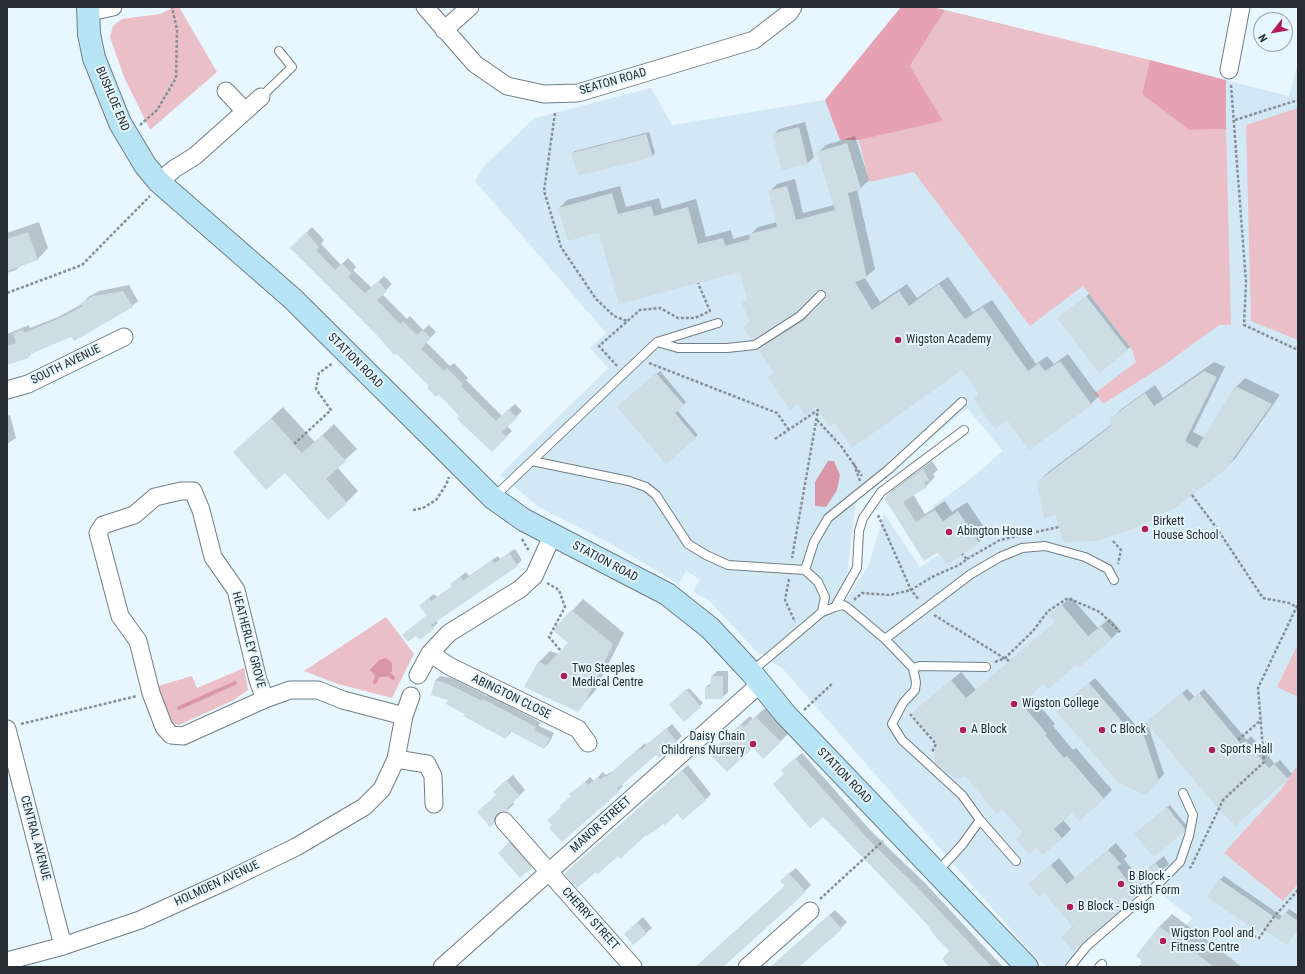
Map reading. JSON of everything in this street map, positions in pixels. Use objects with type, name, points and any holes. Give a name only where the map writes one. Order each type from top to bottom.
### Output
[{"type":"main road","name":"BUSHLOE END","points":[[89,9],[89,34],[94,58],[120,123],[145,165],[156,188]]},
{"type":"main road","name":"STATION ROAD","points":[[156,188],[293,299],[455,466],[493,498],[524,520],[667,594],[710,628],[756,678],[786,715],[1027,967]]},
{"type":"street","points":[[89,9],[113,7]]},
{"type":"street","name":"SEATON ROAD","points":[[425,7],[475,64],[507,86],[544,94],[578,93],[754,40],[789,13],[793,7]]},
{"type":"street","points":[[444,30],[470,7]]},
{"type":"street","points":[[1229,71],[1241,7]]},
{"type":"street","points":[[226,91],[245,111]]},
{"type":"street","points":[[156,188],[174,169],[195,156],[260,97]]},
{"type":"street","name":"SOUTH AVENUE","points":[[7,390],[28,384],[124,337]]},
{"type":"street","name":"HEATHERLEY GROVE","points":[[265,699],[258,680],[236,590],[212,557],[201,510],[193,491],[181,491],[155,497],[134,515],[103,525],[98,533],[120,616],[138,641],[151,693],[164,727],[171,734],[183,736],[265,699],[290,690],[318,690],[343,700],[404,716]]},
{"type":"street","points":[[418,675],[430,653],[449,633],[520,589],[534,576],[553,534]]},
{"type":"street","name":"ABINGTON CLOSE","points":[[430,653],[449,666],[578,729],[588,743]]},
{"type":"street","name":"MANOR STREET","points":[[442,967],[548,872],[756,678]]},
{"type":"street","name":"HOLMDEN AVENUE","points":[[7,961],[63,946],[140,920],[296,847],[364,807],[382,789],[396,759],[404,716],[411,696]]},
{"type":"street","name":"CENTRAL AVENUE","points":[[11,728],[63,946]]},
{"type":"street","points":[[396,759],[427,764],[433,776],[434,804]]},
{"type":"street","name":"CHERRY STREET","points":[[504,821],[632,967]]},
{"type":"street","points":[[747,967],[810,910]]},
{"type":"lane","points":[[260,97],[292,66],[279,51]]},
{"type":"lane","points":[[657,342],[678,348],[727,348],[755,345],[800,316],[821,295]]},
{"type":"lane","points":[[493,498],[613,382],[657,342],[718,323]]},
{"type":"lane","points":[[805,570],[814,542],[828,518],[889,469],[962,402]]},
{"type":"lane","points":[[835,607],[857,568],[859,531],[863,518],[881,492],[964,430]]},
{"type":"lane","points":[[532,461],[629,481],[646,487],[656,495],[688,544],[706,555],[728,565],[805,570],[818,582],[825,597],[822,612]]},
{"type":"lane","points":[[885,639],[971,574],[1000,557],[1022,548],[1045,546],[1086,557],[1108,569],[1114,580]]},
{"type":"lane","points":[[756,678],[822,612],[835,607],[847,607],[885,639],[913,668],[916,682],[915,690],[903,703],[892,724],[902,740],[962,795],[980,820],[1016,861]]},
{"type":"lane","points":[[913,668],[920,666],[986,667]]},
{"type":"lane","points":[[1070,967],[1087,946],[1154,888],[1180,862],[1190,836],[1193,815],[1183,793]]},
{"type":"lane","points":[[936,873],[962,845],[980,820]]},
{"type":"path","points":[[139,125],[157,110],[176,78],[177,30],[172,7]]},
{"type":"path","points":[[1229,71],[1235,120],[1246,282],[1244,325],[1298,350]]},
{"type":"path","points":[[1235,120],[1298,100]]},
{"type":"path","points":[[555,113],[544,191],[562,247],[596,299],[614,316],[627,322]]},
{"type":"path","points":[[7,293],[82,265],[156,188]]},
{"type":"path","points":[[613,382],[607,376],[618,366],[599,346],[640,310],[660,308],[678,318],[695,318],[710,311],[698,284]]},
{"type":"path","points":[[294,444],[331,410],[316,389],[319,373],[334,361]]},
{"type":"path","points":[[646,361],[777,413],[788,430]]},
{"type":"path","points":[[775,439],[818,410],[785,600],[796,623],[791,627]]},
{"type":"path","points":[[816,419],[841,446],[854,464],[866,487]]},
{"type":"path","points":[[854,464],[866,487]]},
{"type":"path","points":[[413,510],[423,508],[436,500],[446,485],[455,466]]},
{"type":"path","points":[[1186,870],[1192,867],[1223,800],[1264,762],[1258,688],[1297,606],[1263,598],[1218,530],[1192,495]]},
{"type":"path","points":[[872,505],[882,521],[911,590],[925,609],[1009,661]]},
{"type":"path","points":[[520,534],[527,549],[531,553]]},
{"type":"path","points":[[1113,541],[1121,550],[1114,580]]},
{"type":"path","points":[[850,603],[862,593],[890,595],[911,590],[932,577],[959,565],[967,559],[962,554]]},
{"type":"path","points":[[534,576],[559,590],[561,595],[565,607],[549,636],[561,651]]},
{"type":"path","points":[[1005,658],[1033,631],[1048,612],[1068,598],[1100,612],[1120,632]]},
{"type":"path","points":[[801,713],[833,683]]},
{"type":"path","points":[[11,728],[151,693]]},
{"type":"path","points":[[907,711],[936,744],[932,751],[933,758]]},
{"type":"path","points":[[1238,740],[1261,720]]},
{"type":"path","points":[[810,910],[884,840]]},
{"type":"path","points":[[1244,932],[1259,938],[1273,918],[1298,890]]},
{"type":"shaded area","points":[[175,7],[179,7],[217,72],[150,130],[124,77],[110,37],[113,26],[122,19],[160,14]]},
{"type":"shaded area","points":[[901,7],[932,7],[1289,96],[1298,63],[1298,967],[1242,967],[1185,927],[1192,918],[1157,891],[1090,948],[1075,967],[1048,967],[1035,957],[783,669],[755,650],[710,601],[693,592],[700,579],[686,571],[679,584],[615,546],[539,507],[500,475],[608,368],[590,348],[606,333],[475,181],[485,165],[535,118],[651,88],[672,125],[825,100]],"holes":[[[967,408],[1003,451],[969,480],[933,506],[935,510],[918,521],[938,555],[920,567],[884,513],[869,565],[843,605],[856,502]]]},
{"type":"shaded area","points":[[901,7],[932,7],[945,10],[910,66],[943,121],[859,140],[840,140],[825,100]]},
{"type":"shaded area","points":[[945,10],[1150,60],[1142,94],[1189,130],[1226,129],[1231,325],[1219,325],[1164,365],[1103,404],[1095,393],[1136,362],[1132,349],[1083,286],[1030,326],[914,172],[869,182],[859,140],[943,121],[910,66]]},
{"type":"shaded area","points":[[1150,60],[1226,80],[1226,129],[1189,130],[1142,94]]},
{"type":"shaded area","points":[[1298,108],[1298,340],[1251,321],[1246,125]]},
{"type":"shaded area","points":[[828,461],[834,461],[840,475],[837,490],[826,507],[815,506],[815,482]]},
{"type":"shaded area","points":[[386,617],[414,654],[392,698],[338,684],[304,671]]},
{"type":"shaded area","points":[[1298,644],[1298,697],[1277,687]]},
{"type":"shaded area","points":[[386,658],[392,663],[392,671],[386,677],[377,677],[370,670],[379,660]]},
{"type":"shaded area","points":[[244,668],[248,690],[234,700],[179,725],[169,722],[158,686],[192,676],[197,688]]},
{"type":"shaded area","points":[[1298,765],[1298,884],[1283,901],[1224,853],[1280,791]]},
{"type":"building","points":[[799,127],[808,164],[782,170],[772,134]]},
{"type":"building","points":[[646,134],[653,157],[578,176],[571,153]]},
{"type":"building","points":[[847,143],[861,189],[848,193],[867,278],[855,282],[872,310],[899,291],[909,306],[939,284],[965,319],[983,307],[1028,371],[1039,363],[1045,371],[1060,361],[1092,405],[1029,450],[1007,420],[995,429],[974,399],[980,395],[962,370],[852,448],[835,423],[830,427],[816,407],[805,415],[798,404],[790,410],[768,377],[774,373],[758,349],[804,320],[825,299],[825,291],[817,291],[797,312],[752,340],[743,327],[750,323],[742,303],[747,300],[740,272],[619,304],[599,232],[568,241],[558,208],[612,193],[618,214],[651,206],[654,216],[688,207],[698,244],[723,238],[725,246],[750,239],[749,234],[777,227],[768,191],[787,186],[796,220],[835,210],[817,152]]},
{"type":"building","points":[[28,232],[38,260],[7,271],[7,239]]},
{"type":"building","points":[[306,232],[319,247],[316,250],[335,270],[342,263],[351,273],[348,277],[365,293],[378,281],[387,291],[377,300],[400,324],[403,321],[417,335],[423,330],[431,338],[421,349],[444,371],[447,368],[463,384],[461,386],[496,421],[508,409],[517,418],[502,432],[507,437],[492,452],[457,419],[459,416],[453,409],[438,394],[436,397],[427,388],[429,386],[396,353],[394,355],[369,326],[290,248]]},
{"type":"building","points":[[123,291],[133,307],[74,341],[71,337],[28,355],[29,358],[7,365],[7,346],[16,343],[13,333],[23,330],[24,333],[67,315],[82,306],[81,303],[93,296]]},
{"type":"building","points":[[1086,296],[1128,350],[1099,373],[1057,318]]},
{"type":"building","points":[[1204,371],[1217,377],[1185,441],[1197,448],[1235,386],[1272,404],[1226,469],[1175,508],[1140,526],[1097,541],[1064,542],[1055,515],[1044,519],[1037,482],[1111,426],[1110,418],[1145,393],[1154,406]]},
{"type":"building","points":[[656,373],[684,405],[675,413],[696,438],[666,464],[617,407]]},
{"type":"building","points":[[271,418],[302,453],[322,435],[346,461],[326,479],[347,503],[328,520],[285,473],[266,490],[233,452]]},
{"type":"building","points":[[923,469],[929,480],[924,483],[927,487],[903,502],[916,522],[935,510],[943,521],[958,511],[979,543],[947,565],[938,552],[924,561],[884,498]]},
{"type":"building","points":[[509,553],[518,566],[431,625],[434,629],[420,640],[416,636],[408,642],[402,635],[427,615],[419,606],[429,598],[431,601],[452,587],[450,584],[461,577],[463,581],[492,560],[495,563]]},
{"type":"building","name":"A Block","points":[[1062,605],[1088,636],[1101,626],[1112,639],[1078,668],[1076,665],[1048,689],[1043,684],[1021,703],[1047,734],[1045,735],[1064,758],[1067,756],[1104,799],[1079,821],[1072,813],[1054,829],[1062,838],[1043,855],[1037,848],[1029,854],[1016,839],[1023,833],[1002,809],[997,814],[965,776],[956,779],[935,763],[934,752],[938,744],[912,713],[951,680],[966,698],[1055,622],[1049,615]]},
{"type":"building","name":"Two Steeples Medical Centre","points":[[571,610],[613,644],[584,704],[578,712],[524,687],[538,662],[547,665],[568,643],[553,630]]},
{"type":"building","points":[[711,676],[723,676],[723,699],[705,699],[705,687],[710,687]]},
{"type":"building","points":[[435,680],[446,683],[482,701],[483,699],[536,727],[535,731],[550,738],[544,749],[510,731],[506,739],[463,716],[465,714],[446,704],[448,700],[431,695]]},
{"type":"building","name":"C Block","points":[[1089,683],[1133,734],[1141,727],[1159,781],[1146,795],[1119,783],[1056,711]]},
{"type":"building","points":[[686,689],[701,707],[684,722],[669,705]]},
{"type":"building","name":"Sports Hall","points":[[1182,693],[1189,701],[1199,693],[1241,744],[1246,741],[1269,768],[1274,764],[1288,779],[1235,826],[1209,798],[1146,722]]},
{"type":"building","name":"Daisy Chain Childrens Nursery","points":[[755,716],[781,742],[763,759],[753,748],[727,772],[709,753],[741,724],[744,727]]},
{"type":"building","points":[[666,728],[677,742],[659,758],[656,755],[617,789],[619,792],[562,842],[549,828],[552,825],[547,820],[561,808],[559,806],[571,796],[569,794],[585,782],[588,785],[598,777],[600,780],[605,776],[606,777],[639,748],[641,750]]},
{"type":"building","points":[[795,758],[866,837],[919,889],[992,967],[949,967],[942,959],[949,951],[935,936],[926,923],[823,817],[810,828],[773,784],[784,774],[781,770]]},
{"type":"building","points":[[682,770],[706,800],[683,820],[677,814],[665,825],[663,824],[653,833],[652,832],[647,836],[646,835],[620,859],[618,856],[598,874],[596,872],[577,888],[564,874]]},
{"type":"building","points":[[506,780],[520,796],[507,808],[509,810],[508,812],[502,811],[497,814],[494,818],[494,824],[490,827],[477,812],[496,795],[493,792]]},
{"type":"building","points":[[1167,807],[1185,829],[1184,832],[1154,857],[1134,834]]},
{"type":"building","points":[[509,842],[532,868],[520,878],[498,853]]},
{"type":"building","points":[[1108,850],[1121,864],[1117,867],[1130,884],[1156,863],[1162,872],[1073,951],[1061,937],[1073,927],[1044,893],[1039,897],[1028,884],[1051,865],[1067,884]]},
{"type":"building","points":[[789,873],[806,892],[723,967],[695,967],[785,886],[780,881]]},
{"type":"building","points":[[1219,879],[1279,920],[1285,912],[1298,921],[1298,929],[1287,945],[1261,928],[1258,932],[1207,897]]},
{"type":"building","points":[[829,915],[842,929],[799,967],[770,967]]},
{"type":"building","points":[[637,922],[647,934],[633,945],[624,934]]},
{"type":"building","name":"Wigston Pool and Fitness Centre","points":[[1159,926],[1214,967],[1141,967],[1141,960],[1136,956]]},
{"type":"waterway","points":[[389,674],[393,678]]},
{"type":"waterway","points":[[375,682],[377,677]]},
{"type":"waterway","points":[[179,708],[235,683]]},
{"type":"place","name":"Wigston Academy","points":[[898,340]]},
{"type":"place","name":"Birkett House School","points":[[1145,529]]},
{"type":"place","name":"Abington House","points":[[949,532]]},
{"type":"place","name":"Two Steeples Medical Centre","points":[[564,676]]},
{"type":"place","name":"Wigston College","points":[[1014,704]]},
{"type":"place","name":"A Block","points":[[963,730]]},
{"type":"place","name":"C Block","points":[[1102,730]]},
{"type":"place","name":"Daisy Chain Childrens Nursery","points":[[753,744]]},
{"type":"place","name":"Sports Hall","points":[[1212,750]]},
{"type":"place","name":"B Block - Sixth Form","points":[[1121,884]]},
{"type":"place","name":"B Block - Design","points":[[1070,907]]},
{"type":"place","name":"Wigston Pool and Fitness Centre","points":[[1163,941]]}]
